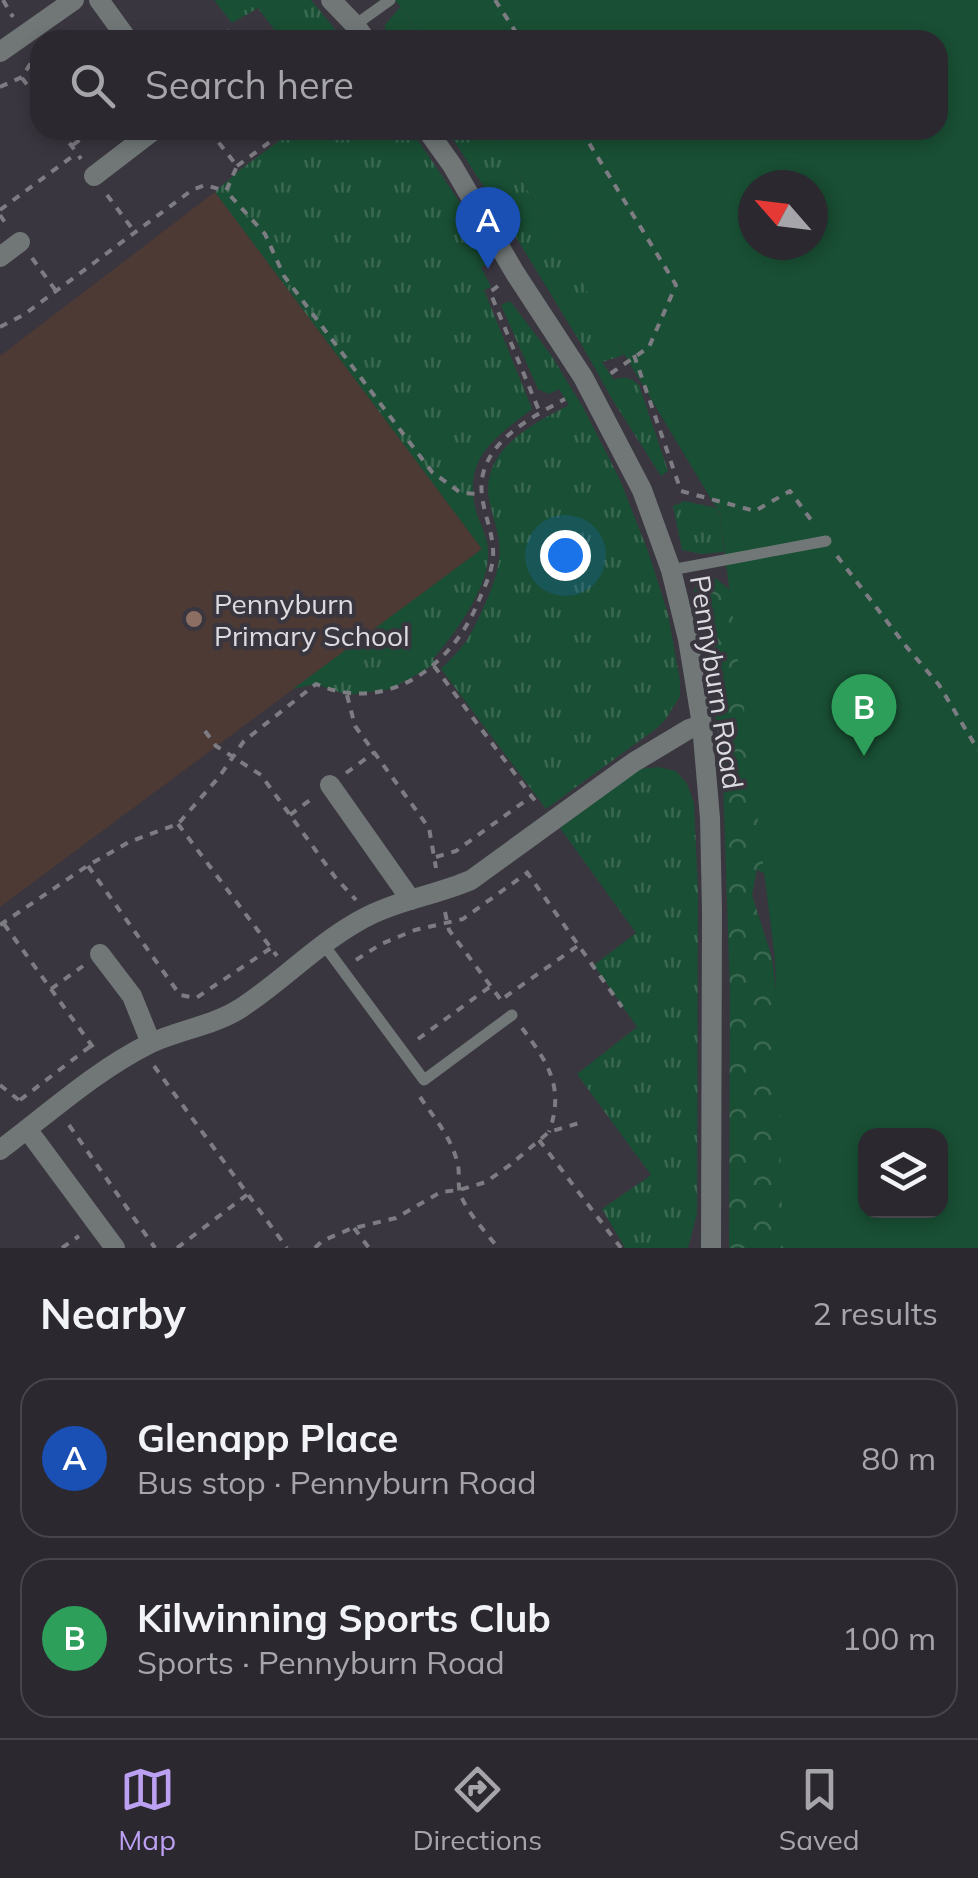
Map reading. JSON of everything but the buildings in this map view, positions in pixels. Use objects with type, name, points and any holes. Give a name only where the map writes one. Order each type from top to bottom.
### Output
[{"type":"street","points":[[31,30],[74,0]]},
{"type":"street","points":[[98,0],[120,30]]},
{"type":"street","points":[[331,0],[359,30]]},
{"type":"street","points":[[0,52],[30,31]]},
{"type":"street","points":[[94,176],[141,140]]},
{"type":"street","name":"Pennyburn Road","points":[[435,140],[514,272],[583,376],[642,490],[671,570],[688,639],[702,725],[710,818],[711,1248]]},
{"type":"street","points":[[0,257],[20,242]]},
{"type":"street","points":[[0,1150],[146,1046],[239,1010],[357,922],[471,880],[634,762],[688,729],[702,725]]},
{"type":"street","points":[[330,785],[411,900]]},
{"type":"street","points":[[100,954],[132,996],[146,1046]]},
{"type":"street","points":[[41,1118],[115,1248]]},
{"type":"lane","points":[[363,30],[390,0]]},
{"type":"lane","points":[[671,570],[826,541]]},
{"type":"lane","points":[[324,946],[424,1080],[512,1015]]},
{"type":"path","points":[[494,0],[514,30]]},
{"type":"path","points":[[0,87],[22,77],[30,66]]},
{"type":"path","points":[[22,77],[30,88]]},
{"type":"path","points":[[72,146],[80,140]]},
{"type":"path","points":[[217,140],[237,166]]},
{"type":"path","points":[[226,191],[237,166],[272,140]]},
{"type":"path","points":[[587,140],[676,285],[649,347],[610,374]]},
{"type":"path","points":[[0,214],[77,153]]},
{"type":"path","points":[[0,328],[25,314],[192,190],[205,185],[226,191],[265,234],[284,276],[432,472],[460,493],[481,494]]},
{"type":"path","points":[[514,272],[490,292],[540,413]]},
{"type":"path","points":[[111,1068],[1,924],[129,842],[178,824],[244,741],[316,684],[348,695],[391,690],[434,666],[457,641],[490,574],[492,538],[481,494],[483,474],[492,453],[503,440],[565,399]]},
{"type":"path","points":[[434,666],[551,821]]},
{"type":"path","points":[[348,695],[355,726],[429,828],[441,893]]},
{"type":"path","points":[[204,730],[216,746],[261,775],[335,878],[370,916]]},
{"type":"path","points":[[434,857],[456,851],[532,796]]},
{"type":"path","points":[[178,824],[289,972]]},
{"type":"path","points":[[512,850],[622,1006]]},
{"type":"path","points":[[87,866],[180,995],[196,998],[271,948]]},
{"type":"path","points":[[342,969],[381,944],[415,930],[463,919],[528,873]]},
{"type":"path","points":[[501,1000],[578,945]]},
{"type":"path","points":[[402,1051],[491,986]]},
{"type":"path","points":[[20,1100],[92,1046]]},
{"type":"path","points":[[146,1046],[287,1248]]},
{"type":"path","points":[[424,1080],[413,1087],[454,1150],[460,1171],[458,1190],[498,1248]]},
{"type":"path","points":[[0,1086],[41,1118],[155,1248]]},
{"type":"path","points":[[314,1248],[354,1228],[396,1218],[442,1192],[486,1182],[549,1132],[579,1123]]},
{"type":"path","points":[[539,1140],[621,1248]]},
{"type":"path","points":[[177,1248],[248,1194]]},
{"type":"path","points":[[354,1228],[369,1248]]},
{"type":"shaded area","name":"Pennyburn Primary School","points":[[215,192],[482,549],[0,907],[0,356]]},
{"type":"green space","points":[[214,0],[311,0],[336,30],[274,30],[258,8],[232,23]]},
{"type":"green space","points":[[395,0],[978,0],[978,1248],[783,1248],[775,960],[720,514],[497,140],[948,140],[948,30],[418,30]]},
{"type":"green space","points":[[400,7],[418,30],[385,30]]},
{"type":"green space","points":[[280,140],[418,140],[459,201],[489,264],[481,267],[491,287],[484,290],[532,409],[486,449],[474,474],[475,507],[488,559],[468,612],[433,659],[437,663],[391,689],[347,695],[316,684],[293,689],[482,549],[215,192]]},
{"type":"green space","points":[[453,140],[497,140],[624,355],[602,362],[614,380],[627,378],[639,385],[668,471],[661,476],[612,399]]},
{"type":"green space","points":[[510,301],[551,355],[620,480],[668,614],[680,681],[680,696],[657,728],[546,809],[441,669],[472,632],[497,569],[499,544],[489,499],[493,466],[525,430],[569,405],[559,389],[549,394],[538,389],[501,305]]},
{"type":"green space","points":[[685,501],[716,508],[724,552],[702,554],[682,550],[673,506]]},
{"type":"green space","points":[[705,574],[734,594],[783,649],[777,879],[757,870],[752,895],[772,958],[799,1248],[729,1248],[730,991],[723,780],[709,661],[693,597],[697,581]]},
{"type":"green space","points":[[640,769],[676,771],[687,784],[694,803],[698,892],[697,1214],[688,1248],[625,1248],[602,1209],[651,1175],[577,1074],[637,1027],[594,965],[636,933],[560,828]]},
{"type":"place","name":"Glenapp Place","points":[[488,269]]},
{"type":"place","name":"Pennyburn Primary School","points":[[194,619]]},
{"type":"place","name":"Kilwinning Sports Club","points":[[864,756]]}]
